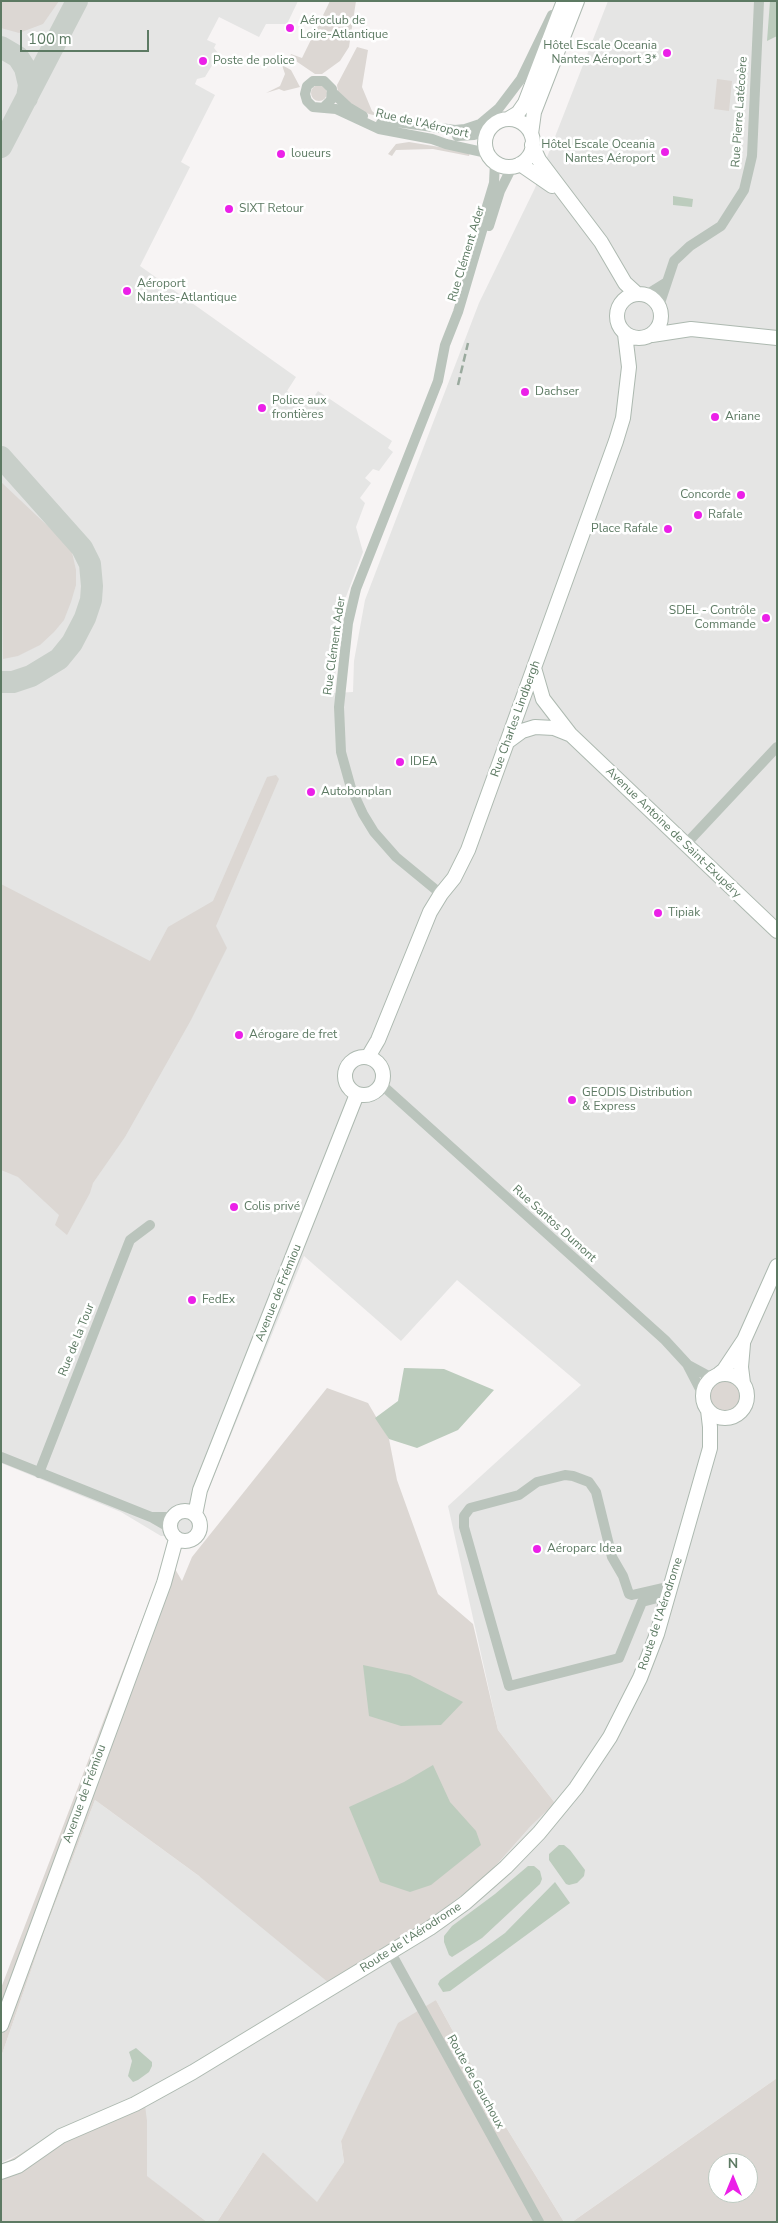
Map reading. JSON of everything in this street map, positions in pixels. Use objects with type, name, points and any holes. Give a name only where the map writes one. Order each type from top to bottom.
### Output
[{"type":"main road","points":[[562,1],[525,104],[518,113],[499,122],[488,131],[485,144],[491,157],[507,166],[518,164],[528,156],[534,112],[577,1]]},
{"type":"main road","points":[[508,119],[519,122],[531,140],[539,160],[601,242],[625,283],[660,311],[691,329]]},
{"type":"main road","points":[[518,164],[542,178],[575,209]]},
{"type":"main road","points":[[590,229],[618,287],[620,305],[617,321],[625,334],[630,337],[647,337],[691,329],[777,338]]},
{"type":"main road","points":[[620,305],[627,298],[641,295]]},
{"type":"main road","points":[[647,337],[659,327],[660,311]]},
{"type":"main road","name":"Rue Charles Lindbergh","points":[[368,1057],[378,1040],[425,922],[441,894],[461,866],[616,441],[623,418],[629,367],[625,334]]},
{"type":"main road","name":"Rue Charles Lindbergh","points":[[629,367],[647,337]]},
{"type":"main road","name":"Avenue Antoine de Saint-Exupéry","points":[[534,668],[539,689],[549,708],[570,734],[777,931]]},
{"type":"main road","points":[[535,727],[526,722],[520,708],[535,704],[549,708]]},
{"type":"main road","points":[[507,742],[522,731],[535,727]]},
{"type":"main road","name":"Avenue Antoine de Saint-Exupéry","points":[[535,727],[554,728],[570,734]]},
{"type":"main road","points":[[368,1057],[379,1063],[382,1068],[384,1080],[382,1085],[378,1090],[368,1095],[357,1094],[347,1086],[345,1080],[347,1067],[356,1059],[368,1057]]},
{"type":"main road","name":"Avenue de Frémiou","points":[[1,2025],[171,1564],[181,1525],[200,1490],[357,1094]]},
{"type":"main road","points":[[715,1376],[726,1373],[739,1378],[747,1391],[746,1405],[740,1412],[731,1417],[719,1417],[708,1410],[703,1401],[702,1393],[705,1385],[715,1376],[724,1370],[744,1340],[777,1266]]},
{"type":"main road","points":[[742,1382],[741,1367],[744,1340]]},
{"type":"main road","name":"Route de l'Aérodrome","points":[[1,2172],[18,2166],[61,2136],[135,2104],[193,2072],[390,1953],[450,1915],[506,1867],[540,1833],[576,1788],[610,1737],[640,1678],[657,1634],[710,1448],[708,1410]]},
{"type":"main road","name":"Route de l'Aérodrome","points":[[710,1448],[731,1417]]},
{"type":"street","points":[[381,123],[396,122],[441,129],[465,130],[473,128],[488,119],[521,78],[562,1]]},
{"type":"street","name":"Rue Pierre Latécoère","points":[[660,311],[672,265],[690,246],[721,226],[744,190],[752,156],[759,1]]},
{"type":"street","name":"Rue de l'Aéroport","points":[[488,131],[466,136],[441,135],[398,128],[357,113],[333,93],[330,86],[324,81],[315,80],[307,86],[305,96],[308,104],[316,108],[336,109],[379,129],[432,139],[491,157]]},
{"type":"street","points":[[324,107],[330,102],[333,93]]},
{"type":"street","name":"Rue Clément Ader","points":[[438,381],[445,345],[458,312],[486,217],[485,213],[494,183],[491,157]]},
{"type":"street","name":"Rue Clément Ader","points":[[441,894],[396,857],[381,841],[363,814],[351,788],[345,767],[339,722],[348,623],[356,589],[438,381],[462,313],[500,191],[510,171],[518,164]]},
{"type":"street","points":[[641,295],[667,282]]},
{"type":"street","points":[[686,844],[777,747]]},
{"type":"street","name":"Rue Santos Dumont","points":[[382,1085],[665,1340],[688,1365],[715,1376]]},
{"type":"street","name":"Rue de la Tour","points":[[39,1472],[130,1240],[150,1225]]},
{"type":"street","points":[[688,1365],[702,1393]]},
{"type":"street","points":[[1,1457],[151,1517],[181,1525]]},
{"type":"street","points":[[565,1475],[573,1476],[589,1482],[596,1492],[612,1557],[623,1576],[630,1595],[670,1590],[642,1602],[619,1658],[511,1686],[508,1684],[464,1527],[464,1516],[470,1508],[519,1494],[537,1482],[565,1475]]},
{"type":"street","name":"Route de Gauchoux","points":[[390,1953],[539,2222]]},
{"type":"shaded area","points":[[1,1],[298,1],[287,24],[266,24],[259,37],[219,17],[207,40],[216,44],[214,48],[219,54],[205,77],[197,79],[195,84],[215,95],[181,162],[190,167],[140,266],[296,377],[287,391],[292,395],[303,402],[308,395],[313,398],[318,391],[392,441],[388,448],[393,452],[379,471],[373,469],[365,478],[371,483],[360,498],[365,503],[356,527],[363,552],[344,602],[333,693],[353,692],[354,661],[365,600],[479,303],[535,188],[608,1],[777,1],[777,2078],[572,2222],[564,2222],[498,2114],[436,2000],[366,2092],[341,2141],[344,2162],[317,2203],[263,2152],[217,2222],[207,2222],[146,2176],[147,2121],[103,2112],[1,2163],[1,2057],[45,1930],[95,1800],[199,1876],[400,1941],[484,1879],[530,1827],[555,1803],[498,1730],[448,1506],[581,1385],[457,1280],[401,1341],[304,1256],[190,1535],[161,1536],[121,1512],[1,1463]]},
{"type":"shaded area","points":[[1,1],[59,1],[43,24],[19,33],[1,28]]},
{"type":"shaded area","points":[[330,1],[356,1],[349,47],[340,61],[322,74],[315,74],[290,57],[291,54],[302,58]]},
{"type":"shaded area","points":[[770,1],[777,1],[777,36],[767,41]]},
{"type":"shaded area","points":[[357,47],[368,50],[362,87],[372,111],[377,115],[395,118],[395,120],[369,114],[350,105],[338,93],[337,85]]},
{"type":"shaded area","points":[[282,65],[291,70],[300,87],[284,91],[279,89],[266,93],[280,86],[285,74]]},
{"type":"shaded area","points":[[717,79],[732,81],[729,111],[714,109]]},
{"type":"shaded area","points":[[319,85],[325,87],[327,93],[325,99],[319,101],[313,99],[311,93],[313,87]]},
{"type":"shaded area","points":[[409,142],[470,152],[469,156],[433,149],[396,150],[392,156],[388,154],[396,144]]},
{"type":"shaded area","points":[[673,196],[693,199],[692,207],[673,205]]},
{"type":"shaded area","points":[[1,482],[71,548],[76,570],[76,585],[64,620],[40,645],[18,656],[3,659]]},
{"type":"shaded area","points":[[276,775],[279,779],[216,926],[227,948],[191,1020],[125,1137],[93,1183],[90,1193],[67,1235],[55,1225],[59,1215],[18,1177],[1,1170],[1,884],[150,961],[168,927],[213,901],[267,777]]},
{"type":"shaded area","points":[[404,1368],[444,1369],[494,1390],[458,1430],[417,1448],[389,1439],[375,1418],[398,1401]]},
{"type":"shaded area","points":[[725,1380],[731,1381],[736,1385],[740,1390],[740,1402],[736,1407],[731,1411],[725,1412],[719,1411],[714,1407],[710,1402],[709,1396],[710,1390],[714,1385],[719,1381]]},
{"type":"shaded area","points":[[327,1388],[368,1403],[389,1439],[397,1480],[438,1594],[473,1624],[498,1730],[555,1803],[530,1827],[484,1879],[400,1941],[329,1983],[199,1876],[95,1800],[45,1930],[1,2057],[1,1988],[167,1555],[182,1581],[192,1557]]},
{"type":"shaded area","points":[[363,1665],[410,1675],[463,1702],[441,1725],[401,1726],[369,1716]]},
{"type":"shaded area","points":[[433,1765],[450,1802],[476,1831],[481,1845],[431,1885],[410,1892],[380,1882],[349,1807],[404,1782]]},
{"type":"shaded area","points":[[559,1845],[564,1845],[570,1850],[585,1870],[584,1876],[577,1883],[566,1884],[549,1860],[549,1854]]},
{"type":"shaded area","points":[[528,1866],[534,1866],[540,1871],[542,1879],[540,1884],[482,1938],[452,1957],[449,1955],[444,1942],[444,1936],[452,1926],[495,1894]]},
{"type":"shaded area","points":[[555,1882],[570,1903],[450,1991],[443,1992],[438,1984],[440,1980],[505,1933]]},
{"type":"shaded area","points":[[436,2000],[498,2114],[564,2222],[217,2222],[263,2152],[317,2202],[344,2162],[341,2141],[398,2023]]},
{"type":"shaded area","points":[[136,2048],[152,2062],[152,2066],[149,2072],[133,2082],[128,2076],[132,2061],[129,2052]]},
{"type":"shaded area","points":[[777,2078],[777,2222],[572,2222]]},
{"type":"shaded area","points":[[139,2093],[145,2105],[147,2121],[147,2176],[207,2222],[1,2222],[1,2163],[5,2163],[59,2130],[103,2112]]},
{"type":"taxiway","points":[[1,147],[77,1]]},
{"type":"taxiway","points":[[1,47],[18,57],[25,68],[29,85],[27,98]]},
{"type":"taxiway","points":[[1,457],[82,548],[90,564],[92,586],[91,600],[85,618],[72,643],[59,659],[31,676],[13,682],[1,682]]},
{"type":"railway","points":[[458,385],[468,343]]},
{"type":"place","name":"Aéroclub de Loire-Atlantique","points":[[290,28]]},
{"type":"place","name":"Hôtel Escale Oceania Nantes Aéroport 3*","points":[[667,53]]},
{"type":"place","name":"Poste de police","points":[[203,61]]},
{"type":"place","name":"Hôtel Escale Oceania Nantes Aéroport","points":[[665,152]]},
{"type":"place","name":"loueurs","points":[[281,154]]},
{"type":"place","name":"SIXT Retour","points":[[229,209]]},
{"type":"place","name":"Aéroport Nantes-Atlantique","points":[[127,291]]},
{"type":"place","name":"Dachser","points":[[525,392]]},
{"type":"place","name":"Police aux frontières","points":[[262,408]]},
{"type":"place","name":"Ariane","points":[[715,417]]},
{"type":"place","name":"Concorde","points":[[741,495]]},
{"type":"place","name":"Rafale","points":[[698,515]]},
{"type":"place","name":"Place Rafale","points":[[668,529]]},
{"type":"place","name":"SDEL - Contrôle Commande","points":[[766,618]]},
{"type":"place","name":"IDEA","points":[[400,762]]},
{"type":"place","name":"Autobonplan","points":[[311,792]]},
{"type":"place","name":"Tipiak","points":[[658,913]]},
{"type":"place","name":"Aérogare de fret","points":[[239,1035]]},
{"type":"place","name":"GEODIS Distribution & Express","points":[[572,1100]]},
{"type":"place","name":"Colis privé","points":[[234,1207]]},
{"type":"place","name":"FedEx","points":[[192,1300]]},
{"type":"place","name":"Aéroparc Idea","points":[[537,1549]]}]
